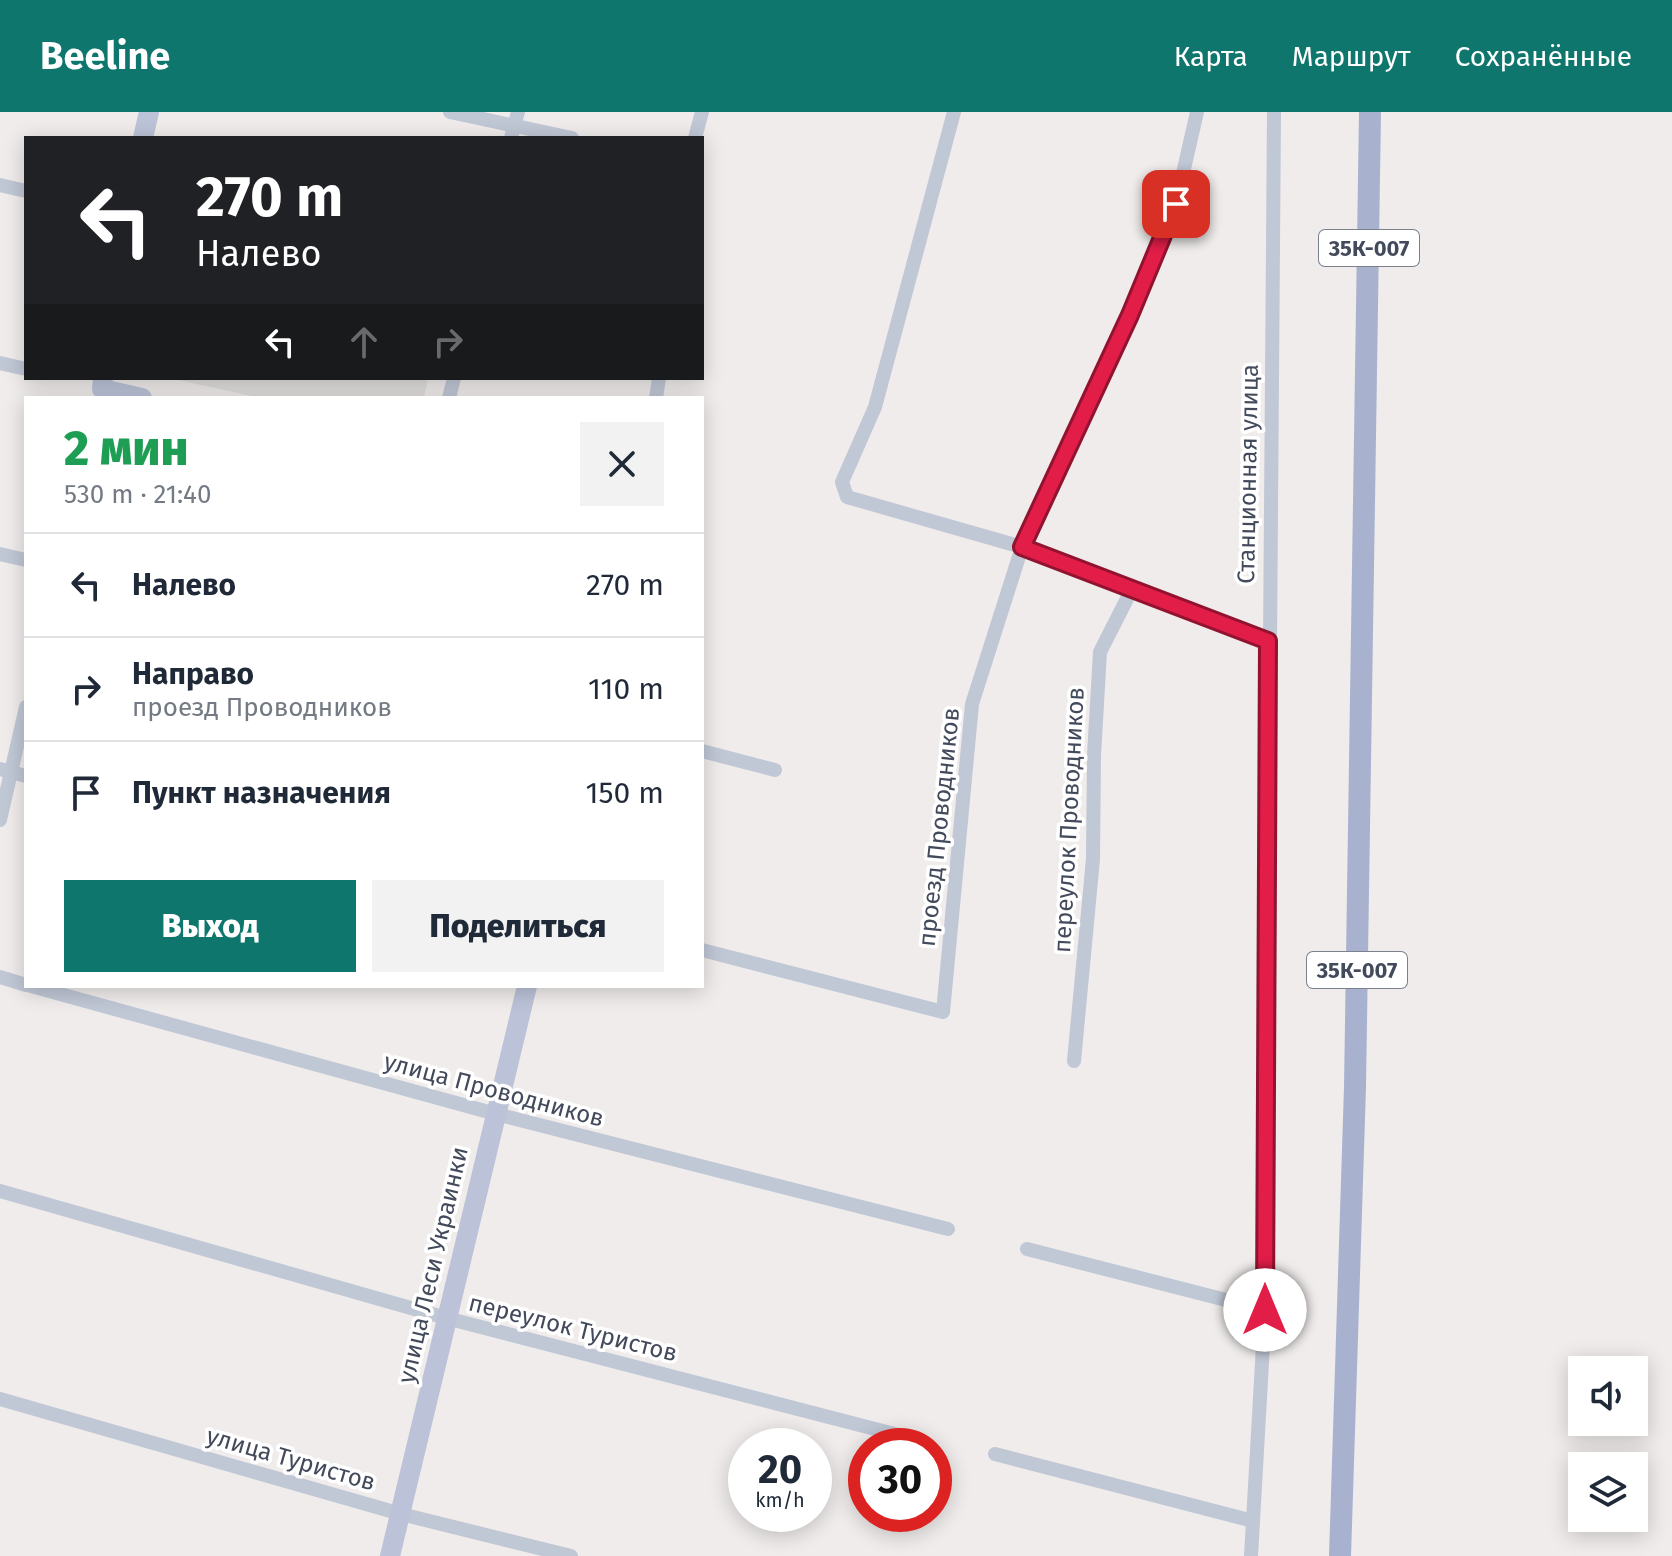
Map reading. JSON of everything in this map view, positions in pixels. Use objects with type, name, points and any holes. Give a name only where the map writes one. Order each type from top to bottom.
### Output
[{"type":"main road","points":[[143,136],[149,112]]},
{"type":"main road","name":"35К-007","points":[[1340,1556],[1356,1072],[1370,112]]},
{"type":"main road","points":[[102,388],[134,396]]},
{"type":"main road","name":"улица Леси Украинки","points":[[390,1556],[527,988]]},
{"type":"street","points":[[450,112],[563,136]]},
{"type":"street","points":[[696,136],[702,112]]},
{"type":"street","points":[[954,112],[875,407],[842,482],[847,497],[1022,547],[1268,641]]},
{"type":"street","name":"проезд Проводников","points":[[704,951],[943,1012],[972,704],[1022,547],[1130,315],[1176,204],[1197,112]]},
{"type":"street","name":"Станционная улица","points":[[1251,1556],[1265,1310],[1274,112]]},
{"type":"street","points":[[0,185],[24,191]]},
{"type":"street","points":[[0,363],[24,369]]},
{"type":"street","points":[[0,554],[24,560]]},
{"type":"street","name":"переулок Проводников","points":[[1074,1061],[1093,859],[1100,652],[1132,589]]},
{"type":"street","points":[[0,820],[5,771],[24,713]]},
{"type":"street","points":[[704,752],[775,770]]},
{"type":"street","name":"улица Проводников","points":[[0,977],[24,984]]},
{"type":"street","name":"улица Проводников","points":[[39,988],[496,1114],[948,1229]]},
{"type":"street","name":"переулок Туристов","points":[[0,1191],[446,1318],[871,1428]]},
{"type":"street","points":[[1027,1249],[1265,1310]]},
{"type":"street","name":"улица Туристов","points":[[0,1399],[401,1514],[571,1556]]},
{"type":"street","points":[[995,1454],[1253,1521]]},
{"type":"shaded area","points":[[178,380],[428,380],[424,396],[252,396]]},
{"type":"route","points":[[1176,204],[1130,315],[1022,547],[1268,641],[1265,1310]]}]
